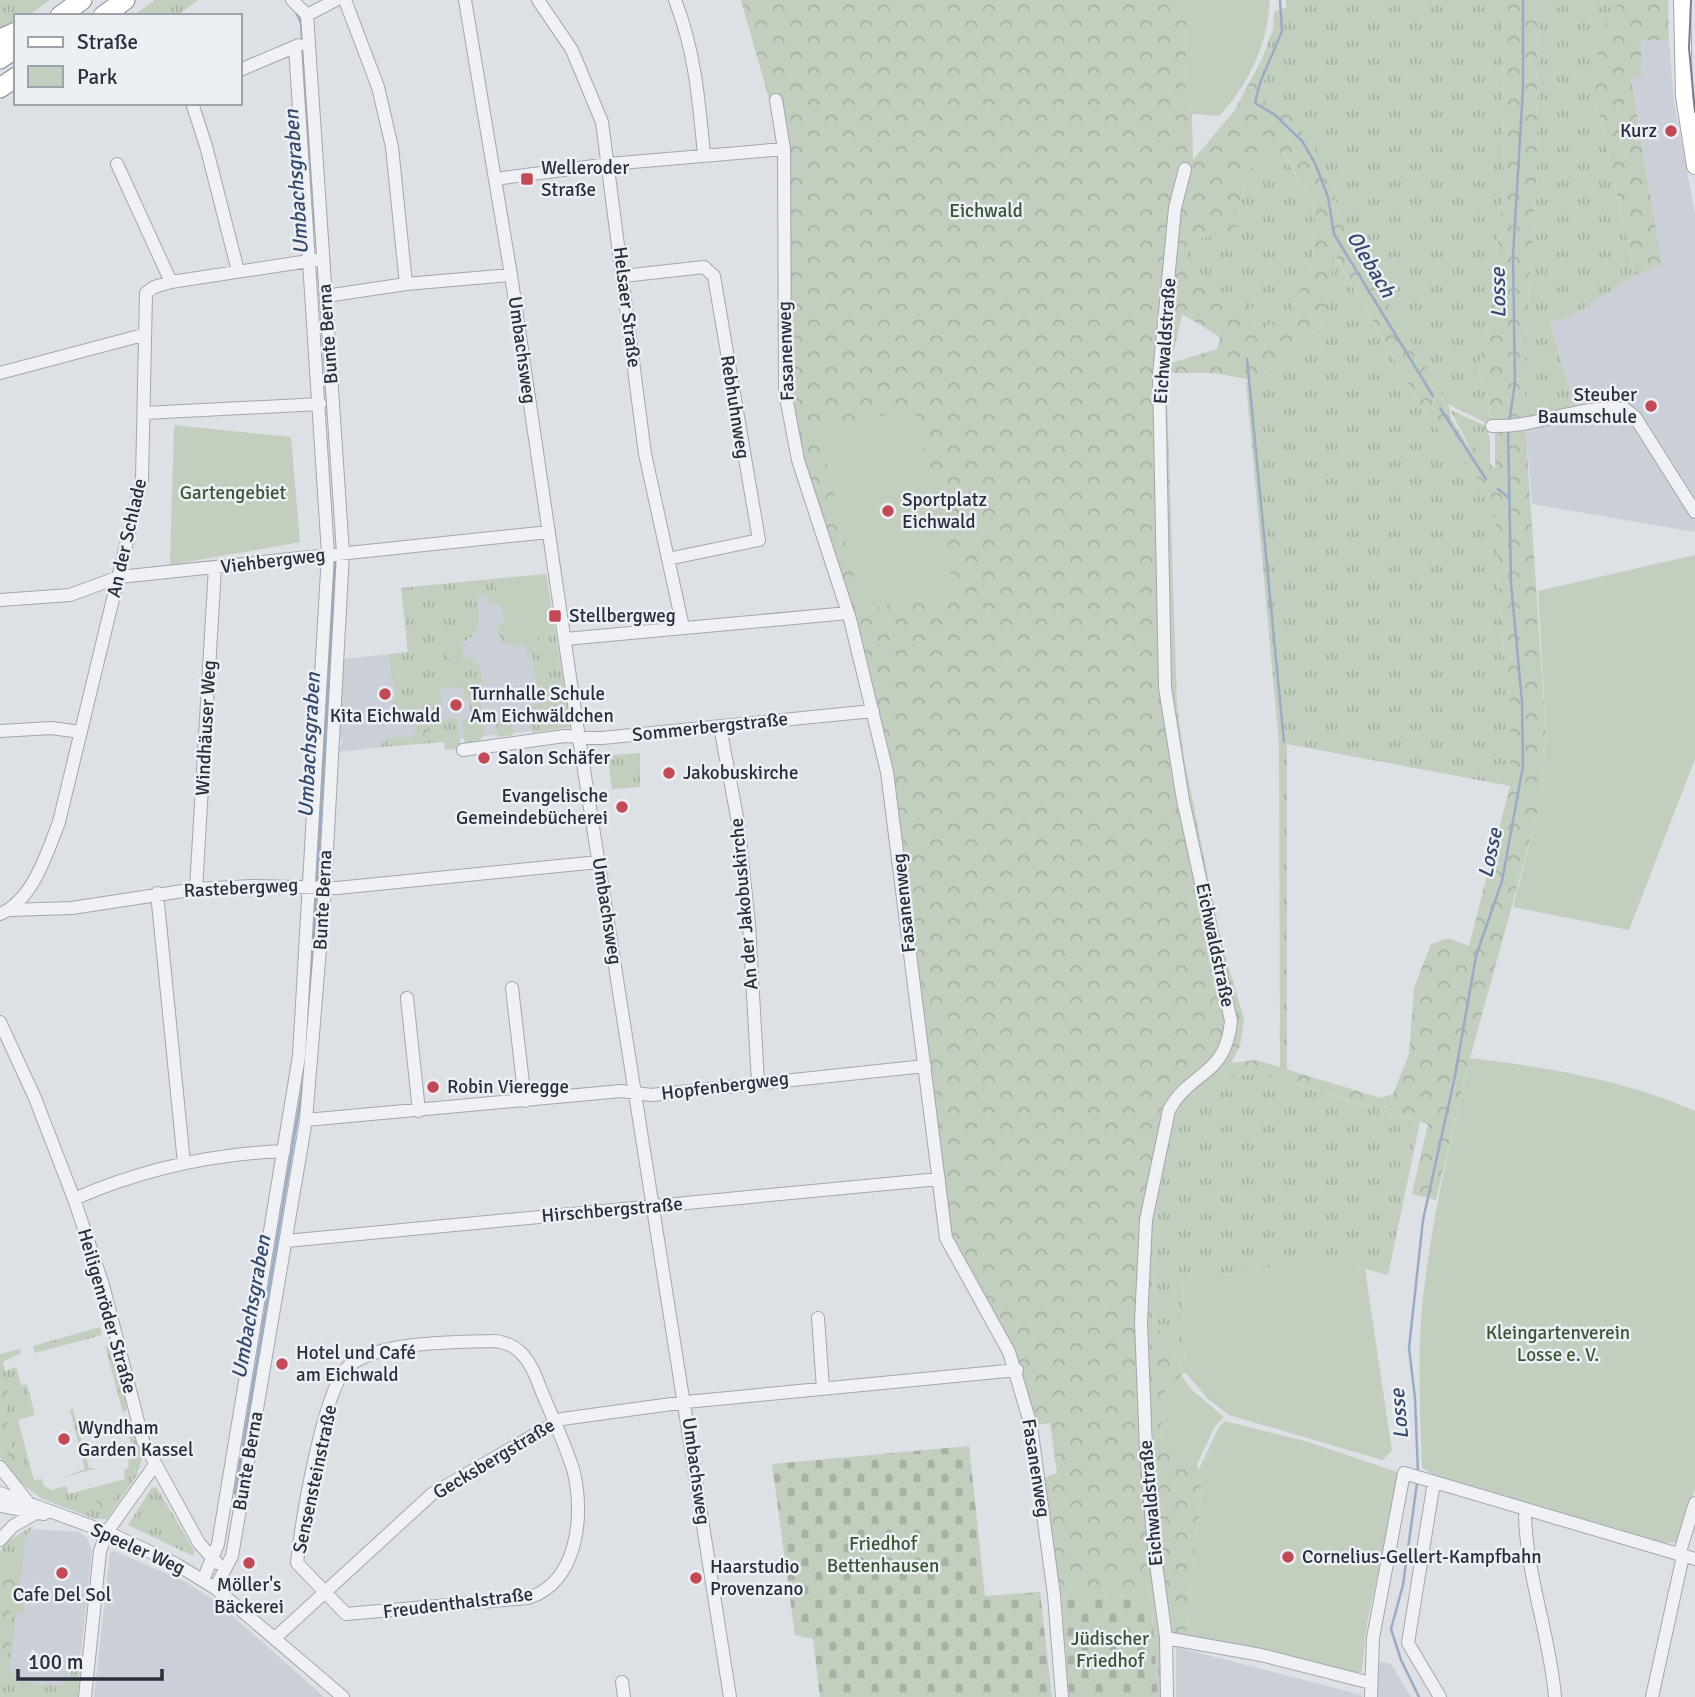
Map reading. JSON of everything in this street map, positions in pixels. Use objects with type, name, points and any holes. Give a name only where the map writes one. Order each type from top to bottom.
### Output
[{"type":"highway","points":[[106,14],[125,0]]},
{"type":"main road","points":[[1682,0],[1684,96],[1695,166]]},
{"type":"street","points":[[292,0],[307,15],[336,0]]},
{"type":"street","points":[[345,0],[379,87],[392,147],[406,284]]},
{"type":"street","name":"Umbachsweg","points":[[465,0],[511,275],[579,738],[686,1402],[730,1697]]},
{"type":"street","name":"Helsaer Straße","points":[[538,0],[572,50],[601,122],[609,164],[645,454],[683,627]]},
{"type":"street","points":[[676,0],[687,30],[698,78],[704,156]]},
{"type":"street","name":"Bunte Berna","points":[[307,15],[302,44],[316,260],[320,404],[336,554]]},
{"type":"street","points":[[242,69],[302,44]]},
{"type":"street","name":"Fasanenweg","points":[[776,100],[784,149],[785,392],[798,460],[848,613],[873,711],[895,827],[946,1238],[1017,1370],[1034,1440],[1054,1595],[1062,1697]]},
{"type":"street","points":[[193,105],[238,271]]},
{"type":"street","points":[[495,179],[609,164],[784,149]]},
{"type":"street","points":[[117,164],[171,282],[316,260]]},
{"type":"street","name":"Eichwaldstraße","points":[[1167,1697],[1166,1639],[1154,1549],[1146,1450],[1142,1322],[1146,1220],[1169,1110],[1176,1097],[1220,1059],[1229,1042],[1231,1021],[1183,800],[1165,688],[1159,375],[1175,208],[1185,169]]},
{"type":"street","name":"Bunte Berna","points":[[203,1580],[218,1563],[232,1556],[306,1120],[336,554],[326,296],[316,260]]},
{"type":"street","name":"Rebhuhnweg","points":[[623,276],[704,267],[714,276],[759,540],[668,559]]},
{"type":"street","points":[[326,296],[406,284],[511,275]]},
{"type":"street","name":"An der Schlade","points":[[4,912],[27,890],[44,861],[59,822],[142,479],[146,293],[154,286],[171,282]]},
{"type":"street","points":[[0,373],[144,335]]},
{"type":"street","points":[[145,413],[320,404]]},
{"type":"street","points":[[1492,426],[1517,427],[1581,412],[1625,409],[1635,417],[1695,512]]},
{"type":"street","name":"Viehbergweg","points":[[0,600],[70,595],[119,577],[549,532]]},
{"type":"street","name":"Windhäuser Weg","points":[[196,889],[215,568]]},
{"type":"street","points":[[565,639],[848,613]]},
{"type":"street","name":"Sommerbergstraße","points":[[463,750],[565,736],[579,738],[720,727],[873,711]]},
{"type":"street","name":"An der Jakobuskirche","points":[[720,727],[738,822],[749,924],[758,1082]]},
{"type":"street","points":[[0,731],[51,728],[81,732]]},
{"type":"street","name":"Rastebergweg","points":[[4,912],[72,908],[196,889],[317,886],[599,862]]},
{"type":"street","name":"Bunte Berna","points":[[218,1563],[218,1544],[299,1056],[317,886]]},
{"type":"street","points":[[157,893],[184,1163]]},
{"type":"street","points":[[512,988],[524,1101]]},
{"type":"street","points":[[407,998],[419,1111]]},
{"type":"street","name":"Heiligenröder Straße","points":[[0,1022],[35,1098],[74,1199],[114,1323],[135,1415],[155,1466],[218,1563]]},
{"type":"street","name":"Hopfenbergweg","points":[[306,1120],[621,1091],[651,1095],[926,1066]]},
{"type":"street","points":[[74,1199],[102,1187],[184,1163],[239,1153],[284,1151]]},
{"type":"street","name":"Hirschbergstraße","points":[[286,1241],[939,1179]]},
{"type":"street","points":[[818,1318],[824,1389]]},
{"type":"street","name":"Sensensteinstraße","points":[[323,1592],[297,1563],[310,1482],[331,1403],[343,1371],[360,1359],[453,1343],[509,1344],[530,1366],[554,1422]]},
{"type":"street","name":"Gecksbergstraße","points":[[275,1638],[432,1494],[554,1422],[603,1412],[686,1402],[1017,1370]]},
{"type":"street","name":"Freudenthalstraße","points":[[323,1592],[349,1615],[527,1598],[551,1588],[569,1558],[577,1514],[573,1470],[554,1422]]},
{"type":"street","points":[[85,1697],[100,1551],[107,1532],[155,1466]]},
{"type":"street","points":[[0,1467],[27,1501]]},
{"type":"street","points":[[1371,1697],[1379,1601],[1407,1474],[1686,1556]]},
{"type":"street","points":[[1431,1481],[1408,1643],[1440,1697]]},
{"type":"street","name":"Speeler Weg","points":[[0,1493],[27,1501],[148,1550],[215,1588]]},
{"type":"street","points":[[1652,1697],[1686,1556],[1695,1503]]},
{"type":"street","name":"Speeler Weg","points":[[0,1506],[58,1515]]},
{"type":"street","points":[[1525,1510],[1534,1579],[1550,1649],[1555,1697]]},
{"type":"street","points":[[0,1540],[13,1526],[36,1513]]},
{"type":"street","points":[[218,1563],[215,1588],[343,1697]]},
{"type":"street","points":[[1166,1639],[1261,1655],[1371,1683]]},
{"type":"street","points":[[622,1682],[624,1697]]},
{"type":"shaded area","points":[[1641,40],[1669,40],[1674,103],[1695,214],[1695,532],[1532,504],[1525,421],[1576,408],[1550,322],[1571,317],[1635,275],[1662,265],[1631,77],[1641,76]]},
{"type":"shaded area","points":[[494,579],[556,635],[571,727],[337,752],[342,744],[338,727],[343,659],[408,652],[401,588]]},
{"type":"shaded area","points":[[33,1529],[79,1532],[87,1538],[92,1551],[76,1697],[1,1697],[23,1538]]},
{"type":"shaded area","points":[[114,1551],[184,1581],[217,1602],[324,1697],[94,1697],[110,1554]]},
{"type":"shaded area","points":[[1176,1647],[1362,1695],[1362,1697],[1176,1697]]},
{"type":"shaded area","points":[[1378,1661],[1391,1664],[1411,1697],[1378,1697]]},
{"type":"green space","points":[[0,0],[50,0],[31,14],[14,14],[14,23],[0,29]]},
{"type":"green space","points":[[155,0],[198,0],[179,14],[136,14]]},
{"type":"green space","name":"Eichwald","points":[[741,0],[1187,0],[1186,98],[1192,114],[1193,160],[1234,111],[1262,59],[1266,73],[1260,98],[1288,113],[1317,150],[1333,183],[1339,220],[1449,406],[1451,418],[1468,446],[1474,446],[1495,469],[1495,432],[1490,425],[1489,399],[1478,369],[1492,305],[1504,181],[1503,0],[1538,0],[1537,171],[1525,360],[1525,421],[1546,736],[1540,804],[1470,1058],[1436,1200],[1412,1194],[1428,1124],[1258,1073],[1230,1077],[1221,1073],[1191,1096],[1176,1114],[1158,1178],[1152,1319],[1185,1372],[1165,1392],[1160,1449],[1197,1464],[1202,1490],[1185,1637],[1170,1635],[1165,1596],[1061,1595],[1043,1478],[1057,1473],[1050,1423],[1036,1425],[1009,1362],[943,1240],[892,827],[873,720],[782,392],[782,145]],"holes":[[[1284,153],[1316,210],[1313,260],[1293,307],[1258,333],[1251,315],[1253,308],[1234,301],[1225,306],[1204,299],[1209,279],[1198,271],[1186,270],[1188,242],[1236,230],[1246,170]],[[1335,255],[1424,411],[1495,502],[1500,622],[1510,696],[1510,786],[1469,946],[1448,938],[1431,944],[1414,988],[1409,1054],[1393,1094],[1381,1098],[1256,1060],[1231,1063],[1240,1046],[1244,1019],[1221,941],[1184,758],[1177,705],[1167,398],[1170,373],[1215,373],[1252,380],[1259,378],[1321,326]],[[1182,314],[1220,337],[1217,349],[1171,363]]]},
{"type":"green space","points":[[1187,0],[1270,0],[1265,32],[1255,62],[1239,91],[1219,116],[1192,114],[1186,98]]},
{"type":"green space","points":[[1286,0],[1503,0],[1504,181],[1492,305],[1478,369],[1489,399],[1490,425],[1446,403],[1339,220],[1333,183],[1259,98],[1266,73],[1262,59],[1273,29],[1274,12],[1286,8]]},
{"type":"green space","points":[[1538,0],[1620,0],[1595,98],[1635,275],[1571,317],[1550,322],[1576,409],[1525,421],[1525,360],[1537,171]]},
{"type":"green space","points":[[1620,0],[1668,0],[1669,40],[1641,40],[1641,77],[1631,78],[1662,265],[1635,275],[1595,98],[1599,34]]},
{"type":"green space","points":[[1283,153],[1316,210],[1313,260],[1293,307],[1258,333],[1251,315],[1204,299],[1186,270],[1188,242],[1236,229],[1246,170]]},
{"type":"green space","points":[[1334,254],[1424,411],[1495,502],[1500,622],[1510,696],[1510,786],[1287,744],[1287,1070],[1280,1067],[1279,743],[1246,382],[1259,378],[1321,326]]},
{"type":"green space","name":"Sportplatz Eichwald","points":[[914,407],[954,590],[862,611],[820,432]]},
{"type":"green space","points":[[1450,410],[1486,426],[1490,439],[1490,467],[1474,446],[1469,446]]},
{"type":"green space","name":"Gartengebiet","points":[[174,425],[291,437],[300,542],[170,565]]},
{"type":"green space","points":[[1695,555],[1695,759],[1629,930],[1513,907],[1540,804],[1546,736],[1538,591]]},
{"type":"green space","points":[[339,558],[321,879],[314,878],[331,560]]},
{"type":"green space","points":[[546,574],[565,695],[539,698],[531,654],[527,655],[525,644],[511,646],[500,604],[489,605],[488,594],[477,595],[479,621],[475,634],[463,643],[446,645],[448,659],[472,657],[481,671],[483,685],[479,687],[482,714],[471,717],[469,700],[464,700],[463,687],[440,689],[441,719],[457,718],[461,749],[445,750],[444,742],[382,747],[382,741],[418,738],[417,722],[406,722],[394,712],[393,699],[396,697],[388,654],[408,652],[401,588]]},
{"type":"green space","points":[[546,574],[556,635],[510,643],[494,579]]},
{"type":"green space","points":[[510,620],[544,634],[537,643],[502,643],[497,627]]},
{"type":"green space","points":[[455,642],[461,645],[464,651],[461,657],[455,660],[449,657],[446,651],[449,645]]},
{"type":"green space","points":[[566,699],[571,727],[533,733],[528,705]]},
{"type":"green space","points":[[417,713],[424,715],[431,724],[429,739],[388,745],[386,738],[412,737],[415,734],[416,728],[402,722],[403,718]]},
{"type":"green space","points":[[510,715],[513,735],[498,737],[495,717]]},
{"type":"green space","points":[[482,716],[485,734],[478,742],[465,749],[462,720]]},
{"type":"green space","points":[[640,753],[640,787],[612,789],[608,760],[613,759],[613,755]]},
{"type":"green space","name":"Kleingartenverein Losse e. V.","points":[[1470,1058],[1585,1076],[1641,1091],[1695,1111],[1695,1489],[1677,1542],[1659,1543],[1438,1477],[1422,1468],[1420,1362],[1423,1298],[1437,1207]]},
{"type":"green space","points":[[1221,1073],[1230,1077],[1258,1073],[1420,1122],[1388,1275],[1326,1259],[1182,1281],[1185,1372],[1152,1319],[1158,1178],[1176,1114],[1191,1096]]},
{"type":"green space","points":[[1326,1259],[1365,1269],[1392,1451],[1382,1460],[1229,1415],[1208,1399],[1185,1372],[1182,1281]]},
{"type":"green space","points":[[100,1327],[102,1335],[35,1353],[33,1346]]},
{"type":"green space","points":[[105,1346],[114,1349],[127,1409],[123,1413]]},
{"type":"green space","points":[[20,1349],[21,1353],[3,1362],[5,1371],[16,1367],[21,1385],[27,1384],[35,1415],[18,1420],[34,1480],[42,1479],[44,1486],[52,1490],[66,1486],[69,1494],[125,1479],[124,1471],[129,1466],[128,1460],[135,1458],[126,1424],[131,1426],[142,1458],[137,1475],[107,1519],[95,1519],[42,1499],[12,1476],[0,1457],[0,1354]]},
{"type":"green space","points":[[1181,1375],[1192,1390],[1224,1417],[1215,1426],[1197,1464],[1160,1449],[1165,1392]]},
{"type":"green space","points":[[0,1381],[9,1387],[5,1401],[7,1421],[14,1436],[11,1448],[20,1454],[15,1461],[3,1451],[0,1439]]},
{"type":"green space","points":[[73,1409],[89,1468],[97,1468],[61,1478],[85,1469],[70,1410]]},
{"type":"green space","name":"Cornelius-Gellert-Kampfbahn","points":[[1225,1421],[1308,1442],[1400,1473],[1367,1623],[1362,1671],[1355,1675],[1263,1649],[1185,1637],[1202,1490],[1198,1471],[1219,1427]]},
{"type":"green space","name":"Friedhof Bettenhausen","points":[[969,1446],[985,1596],[1040,1592],[1052,1697],[820,1697],[813,1639],[795,1635],[772,1464]]},
{"type":"green space","points":[[152,1487],[157,1488],[195,1552],[193,1556],[128,1525]]},
{"type":"green space","points":[[114,1488],[119,1491],[106,1511],[99,1511],[96,1499]]},
{"type":"green space","points":[[34,1525],[25,1538],[19,1592],[25,1613],[16,1613],[10,1673],[16,1674],[16,1681],[63,1686],[64,1679],[70,1679],[73,1659],[67,1657],[81,1658],[78,1697],[0,1697],[0,1553],[6,1537],[10,1540]]},
{"type":"green space","points":[[9,1556],[16,1558],[16,1565],[10,1570],[20,1607],[10,1612],[11,1650],[0,1664],[0,1569],[1,1561]]},
{"type":"green space","name":"Jüdischer Friedhof","points":[[1061,1595],[1151,1596],[1158,1697],[1069,1697]]},
{"type":"green space","points":[[1151,1596],[1157,1596],[1162,1697],[1158,1697]]},
{"type":"waterway","name":"Olebach","points":[[1280,0],[1282,31],[1260,83],[1255,103],[1275,115],[1302,141],[1315,163],[1328,197],[1334,234],[1433,396]]},
{"type":"waterway","name":"Losse","points":[[1509,423],[1515,383],[1513,256],[1523,89],[1523,0]]},
{"type":"waterway","name":"Umbachsgraben","points":[[296,12],[301,23],[315,228]]},
{"type":"waterway","points":[[1247,359],[1284,742]]},
{"type":"waterway","name":"Olebach","points":[[1440,408],[1486,479]]},
{"type":"waterway","name":"Losse","points":[[1418,1473],[1415,1398],[1409,1348],[1423,1220],[1455,1076],[1476,956],[1502,881],[1523,766],[1522,702],[1511,583],[1508,429]]},
{"type":"waterway","name":"Olebach","points":[[1498,489],[1509,498]]},
{"type":"waterway","name":"Umbachsgraben","points":[[317,882],[335,560]]},
{"type":"waterway","name":"Umbachsgraben","points":[[311,986],[316,892]]},
{"type":"waterway","name":"Umbachsgraben","points":[[235,1493],[303,1084]]},
{"type":"waterway","name":"Losse","points":[[1417,1483],[1403,1585],[1391,1629],[1401,1660],[1419,1697]]},
{"type":"tram line","points":[[1691,0],[1689,48],[1695,112]]},
{"type":"place","name":"Kurz","points":[[1671,131]]},
{"type":"place","name":"Welleroder Straße","points":[[527,179]]},
{"type":"place","name":"Steuber Baumschule","points":[[1651,406]]},
{"type":"place","name":"Sportplatz Eichwald","points":[[888,511]]},
{"type":"place","name":"Stellbergweg","points":[[555,616]]},
{"type":"place","name":"Kita Eichwald","points":[[385,694]]},
{"type":"place","name":"Turnhalle Schule Am Eichwäldchen","points":[[456,705]]},
{"type":"place","name":"Salon Schäfer","points":[[484,758]]},
{"type":"place","name":"Jakobuskirche","points":[[669,773]]},
{"type":"place","name":"Evangelische Gemeindebücherei","points":[[622,807]]},
{"type":"place","name":"Robin Vieregge","points":[[433,1087]]},
{"type":"place","name":"Hotel und Café am Eichwald","points":[[282,1364]]},
{"type":"place","name":"Wyndham Garden Kassel","points":[[64,1439]]},
{"type":"place","name":"Cornelius-Gellert-Kampfbahn","points":[[1288,1557]]},
{"type":"place","name":"Möller's Bäckerei","points":[[249,1563]]},
{"type":"place","name":"Cafe Del Sol","points":[[62,1573]]},
{"type":"place","name":"Haarstudio Provenzano","points":[[696,1578]]}]
